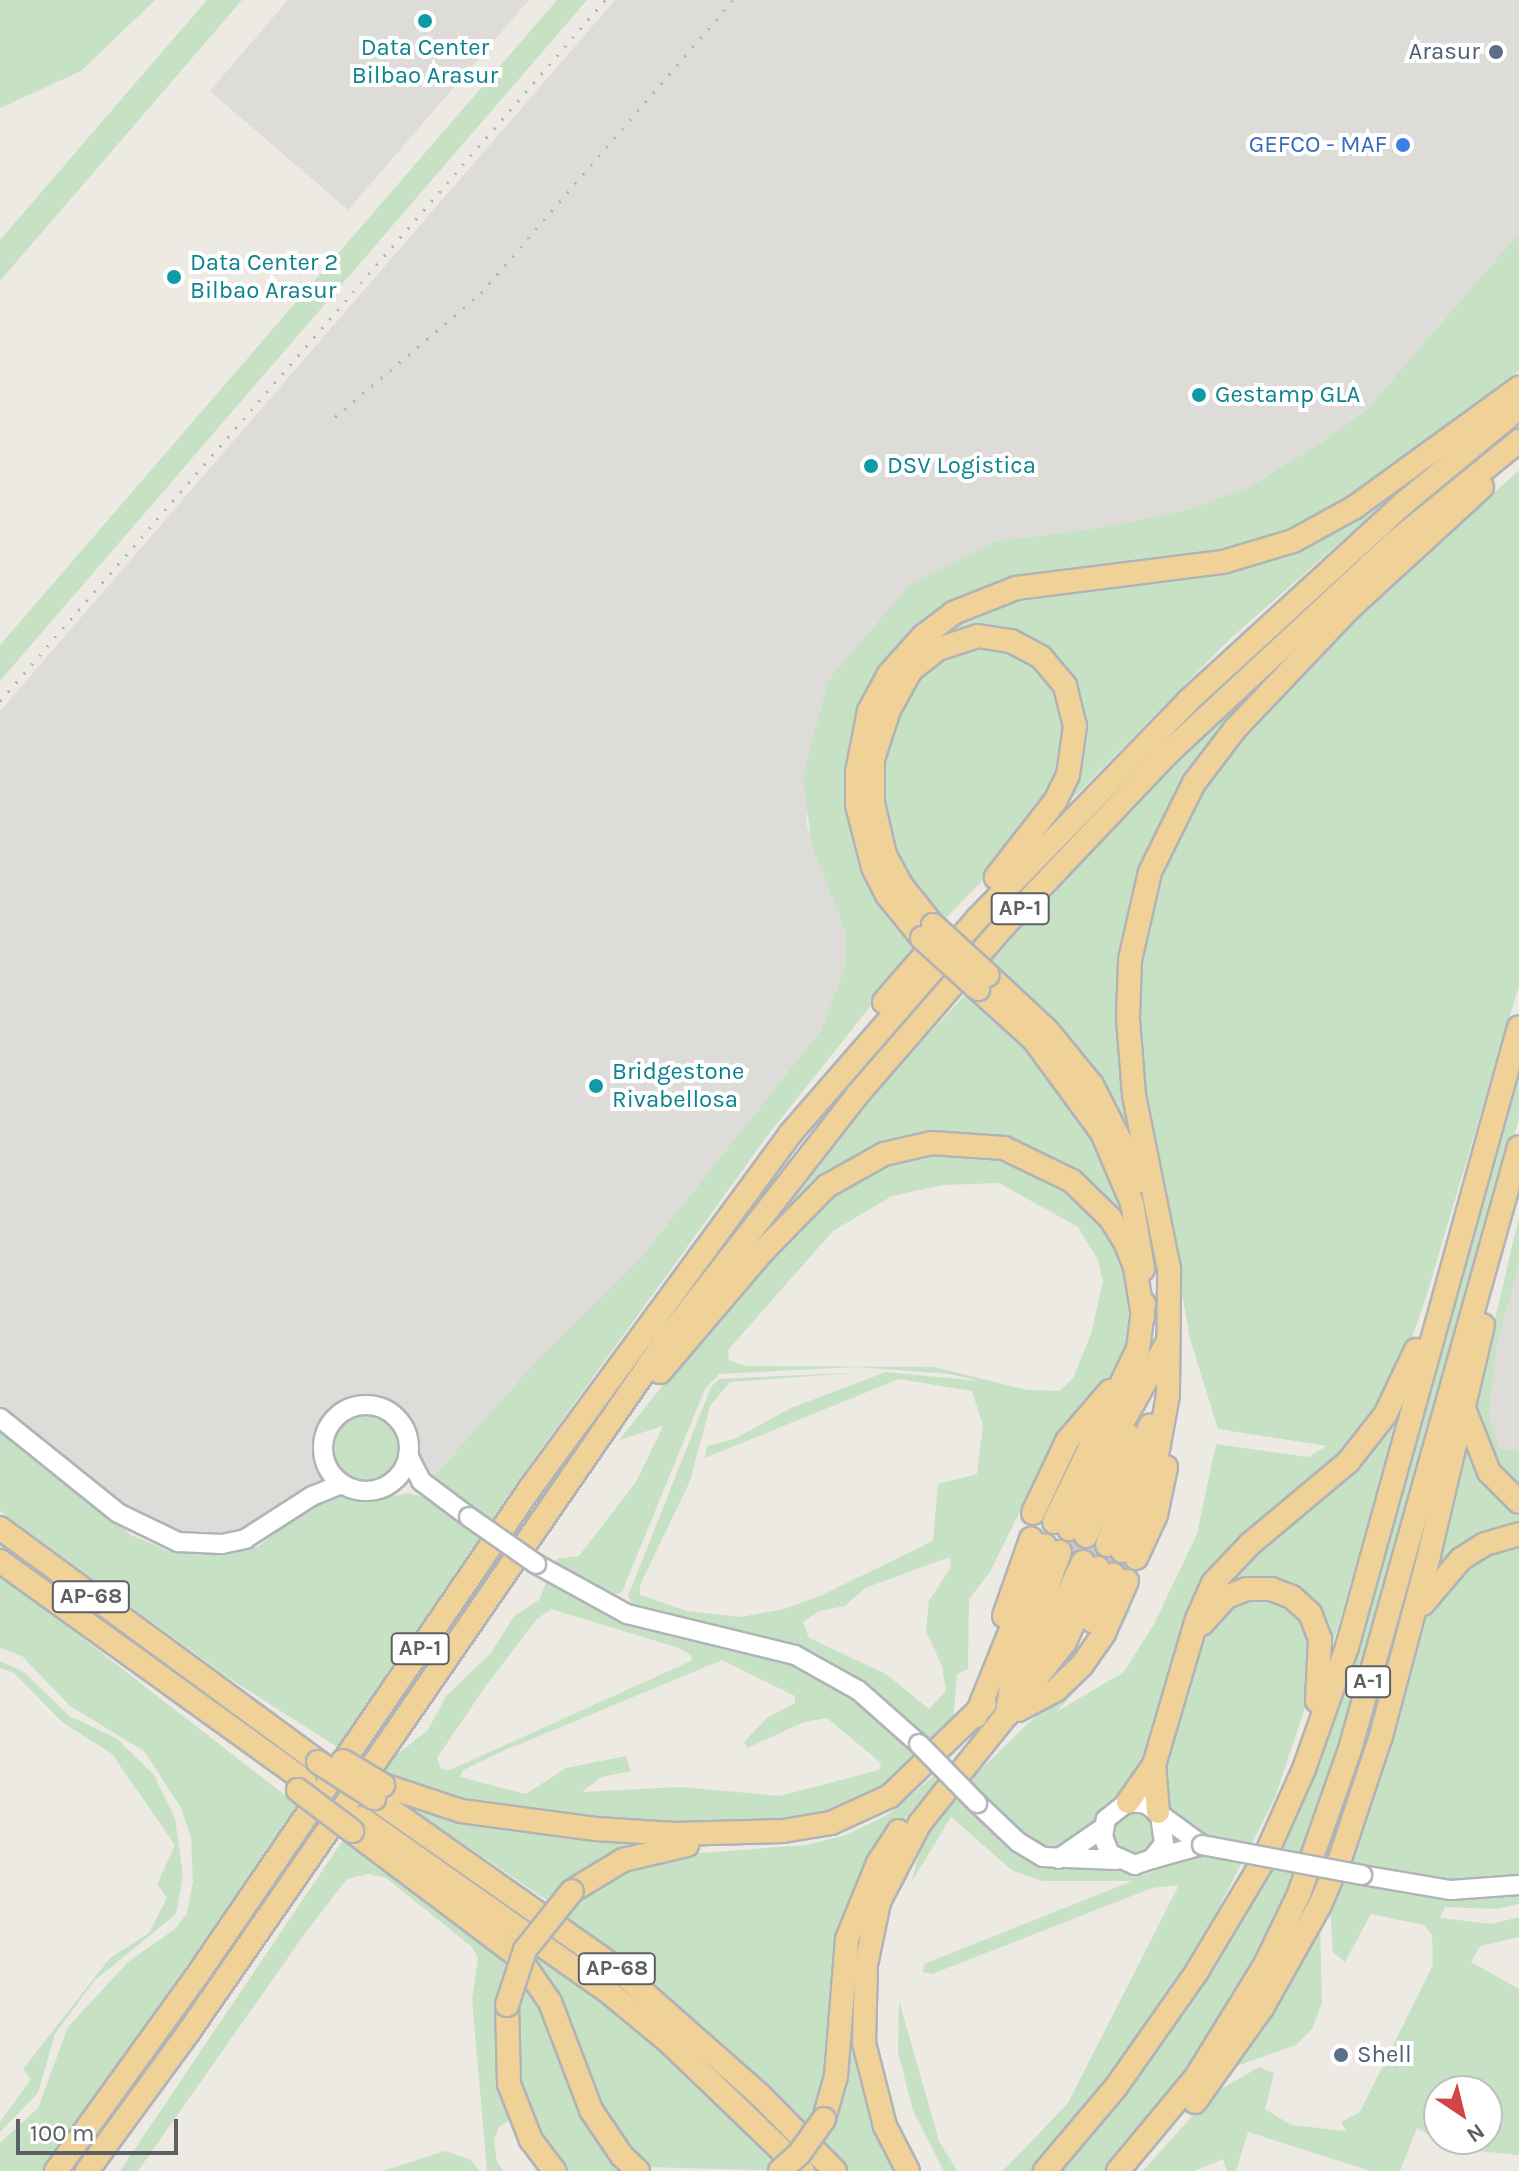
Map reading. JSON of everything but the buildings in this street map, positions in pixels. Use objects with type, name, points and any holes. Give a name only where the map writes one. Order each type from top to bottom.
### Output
[{"type":"highway","points":[[1085,1535],[1127,1372],[1138,1349],[1143,1316],[1141,1239],[1102,1133],[1034,1040],[983,982],[887,895],[873,867],[859,821],[857,772],[869,711],[889,674],[923,636],[953,613],[1016,588],[1223,562],[1293,541],[1355,507],[1519,388]]},
{"type":"highway","name":"AP-1","points":[[56,2171],[253,1895],[531,1487],[791,1133],[977,919],[1155,734],[1352,550],[1519,408]]},
{"type":"highway","name":"AP-1","points":[[87,2171],[197,2021],[593,1443],[769,1202],[1003,927],[1257,667],[1395,542],[1519,441]]},
{"type":"highway","points":[[1085,1535],[1152,1420],[1165,1349],[1166,1246],[1134,1095],[1128,1018],[1136,917],[1167,830],[1235,729],[1290,667],[1519,449]]},
{"type":"highway","points":[[791,1133],[822,1080],[886,1000],[1039,828],[1068,775],[1075,726],[1065,686],[1041,657],[1011,641],[978,636],[926,657],[901,686],[873,759],[873,803],[885,855],[928,931]]},
{"type":"highway","points":[[983,982],[1047,1030],[1092,1085],[1121,1133],[1166,1246]]},
{"type":"highway","name":"A-1","points":[[1045,2171],[1116,2087],[1189,1985],[1263,1861],[1304,1769],[1347,1647],[1519,1027]]},
{"type":"highway","points":[[593,1443],[623,1418],[715,1305],[804,1208],[846,1173],[908,1146],[956,1141],[1004,1148],[1072,1181],[1110,1218],[1125,1242],[1135,1267],[1143,1316]]},
{"type":"highway","name":"A-1","points":[[1118,2171],[1196,2077],[1234,2018],[1308,1869],[1350,1749],[1519,1147]]},
{"type":"highway","points":[[1132,2171],[1224,2066],[1320,1905],[1364,1792],[1411,1626],[1519,1178]]},
{"type":"highway","points":[[1128,1802],[1154,1765],[1204,1600],[1227,1565],[1319,1490],[1371,1436],[1444,1294]]},
{"type":"highway","points":[[1085,1535],[1092,1477],[1165,1349]]},
{"type":"highway","points":[[1085,1535],[1156,1515],[1181,1401],[1181,1379],[1165,1349]]},
{"type":"highway","points":[[1465,1411],[1483,1463],[1519,1502]]},
{"type":"highway","name":"AP-68","points":[[0,1528],[183,1666],[378,1792],[617,1969],[748,2084],[835,2171]]},
{"type":"highway","points":[[1411,1626],[1447,1570],[1485,1544],[1519,1534]]},
{"type":"highway","points":[[1001,1663],[996,1648],[999,1634],[1075,1558]]},
{"type":"highway","points":[[554,2171],[531,2140],[509,2084],[507,2005],[525,1950],[572,1891],[602,1870],[662,1848],[788,1841],[865,1820],[928,1773],[985,1704],[1001,1663],[1075,1558]]},
{"type":"highway","points":[[908,2171],[885,2126],[864,2043],[870,1936],[884,1892],[912,1835],[1065,1642],[1075,1558]]},
{"type":"highway","points":[[1006,1716],[1012,1679],[1075,1558]]},
{"type":"highway","points":[[780,2171],[806,2147],[824,2119],[836,2076],[840,1974],[860,1904],[878,1863],[912,1815],[1006,1716],[1071,1677],[1095,1649],[1075,1558]]},
{"type":"highway","name":"AP-68","points":[[0,1561],[356,1824],[606,1990],[669,2042],[803,2171]]},
{"type":"highway","points":[[1192,1637],[1216,1605],[1247,1589],[1282,1592],[1310,1613],[1323,1654],[1304,1769]]},
{"type":"highway","points":[[378,1792],[461,1811],[596,1829],[675,1834],[783,1831],[831,1823],[890,1796],[985,1704]]},
{"type":"highway","points":[[1154,1765],[1159,1814]]},
{"type":"highway","points":[[356,1824],[518,1956],[550,2002],[591,2110],[622,2156],[638,2171]]},
{"type":"street","points":[[312,1496],[323,1455],[323,1440],[334,1418],[370,1405],[395,1416],[404,1427],[408,1455],[415,1472],[436,1495],[536,1564],[627,1614],[795,1655],[858,1690],[1031,1852],[1058,1859],[1117,1860],[1135,1865],[1202,1845]]},
{"type":"street","points":[[0,1418],[118,1513],[178,1542],[222,1544],[245,1539],[312,1496],[342,1484],[375,1489],[412,1488],[436,1495]]},
{"type":"street","points":[[323,1455],[342,1484]]},
{"type":"street","points":[[375,1489],[397,1477],[408,1455]]},
{"type":"street","points":[[1058,1859],[1103,1828],[1112,1811],[1128,1802],[1146,1804],[1202,1845],[1451,1890],[1519,1885]]},
{"type":"street","points":[[1152,1859],[1164,1844],[1159,1814]]},
{"type":"street","points":[[1103,1828],[1106,1846],[1117,1860]]},
{"type":"shaded area","points":[[288,0],[529,0],[348,210],[210,91]]},
{"type":"shaded area","name":"Arasur","points":[[615,0],[1519,0],[1519,233],[1367,409],[1321,443],[1251,486],[1190,509],[1106,527],[996,541],[828,681],[806,823],[845,930],[845,964],[821,1030],[643,1255],[537,1360],[429,1482],[420,1461],[407,1482],[376,1500],[342,1494],[322,1496],[311,1485],[258,1527],[222,1538],[187,1539],[125,1512],[0,1411],[0,711]]},
{"type":"shaded area","points":[[1519,1265],[1519,1452],[1499,1447],[1489,1414],[1497,1346]]},
{"type":"green space","points":[[0,0],[155,0],[81,71],[0,108]]},
{"type":"green space","points":[[207,0],[242,0],[0,281],[0,240]]},
{"type":"green space","points":[[557,0],[587,0],[0,681],[0,645]]},
{"type":"green space","points":[[1519,233],[1519,371],[1343,504],[1239,549],[1002,583],[933,613],[900,645],[871,684],[852,728],[844,781],[862,871],[892,921],[916,949],[768,1135],[523,1474],[337,1747],[226,1676],[0,1511],[0,1428],[131,1535],[169,1551],[227,1555],[259,1546],[322,1496],[342,1494],[376,1500],[408,1493],[427,1498],[469,1527],[429,1482],[537,1360],[643,1255],[821,1030],[845,965],[845,930],[812,846],[803,778],[828,681],[910,584],[996,541],[1106,527],[1190,509],[1251,486],[1321,443],[1367,409]]},
{"type":"green space","points":[[1435,459],[1230,639],[1059,812],[1082,755],[1046,651],[931,639],[997,601],[1235,569]]},
{"type":"green space","points":[[1519,470],[1519,985],[1424,1304],[1401,1368],[1348,1454],[1215,1571],[1150,1752],[1131,1787],[1101,1810],[1084,1838],[1069,1849],[1050,1851],[1024,1841],[969,1781],[1049,1703],[1128,1595],[1130,1611],[1095,1670],[1056,1712],[1124,1672],[1154,1624],[1197,1534],[1216,1444],[1308,1457],[1327,1446],[1218,1429],[1190,1339],[1141,1059],[1142,945],[1158,882],[1181,826],[1210,776],[1247,731],[1317,657]]},
{"type":"green space","points":[[1310,638],[1203,759],[1135,894],[1139,1160],[1104,1084],[1072,1043],[986,962],[1194,746]]},
{"type":"green space","points":[[989,645],[1034,660],[1051,677],[1069,726],[1059,778],[992,871],[943,921],[918,894],[887,827],[882,798],[886,753],[896,716],[922,672],[943,655]]},
{"type":"green space","points":[[966,994],[1043,1065],[1094,1133],[1128,1222],[1124,1224],[1056,1163],[881,1150],[745,1261],[892,1073]]},
{"type":"green space","points":[[1519,1055],[1519,1118],[1321,1818],[1264,1951],[1173,2092],[1107,2171],[1057,2171],[1115,2103],[1213,1968],[1290,1821]]},
{"type":"green space","points":[[964,1149],[1032,1165],[1087,1204],[1125,1257],[1133,1299],[1129,1342],[1115,1374],[1055,1441],[990,1572],[969,1599],[968,1669],[957,1674],[953,1721],[933,1746],[857,1677],[814,1655],[757,1634],[637,1611],[628,1596],[711,1387],[719,1379],[867,1372],[730,1382],[710,1406],[690,1481],[640,1585],[640,1595],[687,1611],[741,1617],[784,1609],[822,1595],[933,1541],[938,1484],[977,1474],[983,1426],[972,1391],[899,1379],[705,1458],[707,1446],[734,1439],[791,1408],[886,1372],[979,1381],[950,1374],[856,1367],[719,1374],[705,1389],[622,1592],[604,1599],[553,1568],[557,1559],[579,1556],[636,1482],[663,1426],[619,1440],[731,1300],[833,1194],[900,1158]],"holes":[[[999,1183],[1078,1227],[1098,1260],[1103,1282],[1091,1334],[1073,1378],[1060,1391],[1027,1390],[934,1367],[745,1366],[729,1360],[728,1350],[833,1231],[892,1196],[942,1185]],[[950,1557],[951,1567],[929,1601],[926,1631],[942,1666],[946,1691],[929,1709],[886,1674],[809,1638],[803,1622],[819,1611],[845,1606],[865,1588]]]},
{"type":"green space","points":[[1519,1217],[1519,1265],[1497,1346],[1489,1414],[1499,1447],[1519,1452],[1519,1495],[1508,1487],[1478,1433],[1475,1404]]},
{"type":"green space","points":[[1398,1405],[1398,1421],[1330,1653],[1309,1603],[1221,1595],[1227,1573]]},
{"type":"green space","points":[[366,1414],[390,1424],[400,1448],[390,1472],[366,1482],[342,1472],[332,1448],[342,1424]]},
{"type":"green space","points":[[1464,1436],[1519,1510],[1519,1529],[1434,1579]]},
{"type":"green space","points":[[1444,1450],[1450,1450],[1345,1834],[1294,1931],[1336,1826]]},
{"type":"green space","points":[[0,1538],[197,1686],[193,1691],[0,1552]]},
{"type":"green space","points":[[1519,1542],[1519,1875],[1477,1882],[1432,1880],[1360,1864],[1353,1882],[1452,1898],[1519,1893],[1519,1904],[1497,1909],[1445,1907],[1440,1918],[1492,1924],[1519,1917],[1519,1937],[1480,1946],[1471,1962],[1519,1989],[1519,2155],[1503,2153],[1503,2075],[1423,2075],[1423,2131],[1417,2128],[1400,2171],[1371,2171],[1248,2132],[1236,2171],[1227,2171],[1223,2159],[1194,2171],[1143,2171],[1211,2095],[1259,2067],[1274,2073],[1265,2109],[1291,2125],[1346,2131],[1341,2122],[1360,2112],[1433,1965],[1432,1935],[1424,1925],[1371,1914],[1345,1962],[1333,1952],[1330,1906],[1432,1602],[1467,1562]]},
{"type":"green space","points":[[0,1574],[300,1807],[42,2171],[0,2171],[0,2143],[38,2108],[68,2027],[128,1962],[175,1929],[187,1913],[193,1882],[191,1837],[180,1806],[144,1751],[70,1706],[22,1656],[0,1648]]},
{"type":"green space","points":[[546,1583],[634,1626],[763,1653],[813,1671],[871,1712],[921,1758],[878,1795],[816,1822],[654,1824],[555,1818],[445,1798],[382,1774],[396,1755],[428,1730],[446,1696],[491,1653],[514,1616],[539,1600]],"holes":[[[551,1609],[679,1648],[692,1656],[691,1661],[450,1770],[441,1769],[437,1758],[485,1687],[536,1620]],[[722,1660],[795,1696],[795,1703],[767,1718],[744,1742],[747,1748],[804,1722],[827,1718],[881,1763],[879,1770],[780,1796],[681,1787],[582,1792],[601,1777],[631,1771],[626,1756],[566,1768],[526,1794],[460,1777],[463,1770],[503,1751]]]},
{"type":"green space","points":[[1242,1598],[1280,1598],[1307,1622],[1314,1680],[1275,1798],[1200,1944],[1154,2017],[1043,2160],[1032,2171],[1003,2171],[1068,2103],[1179,1885],[1152,1888],[932,1974],[923,1972],[924,1964],[1132,1881],[1043,1881],[1013,1871],[951,1817],[911,1883],[919,1854],[915,1850],[954,1793],[1021,1854],[1055,1869],[1106,1869],[1143,1875],[1201,1854],[1167,1803],[1163,1770],[1205,1630],[1215,1616]]},
{"type":"green space","points":[[0,1661],[24,1672],[69,1716],[116,1738],[154,1775],[175,1818],[183,1875],[176,1914],[94,1981],[55,2034],[38,2093],[0,2132],[0,2122],[31,2079],[23,2069],[110,1958],[149,1933],[167,1898],[157,1884],[175,1845],[112,1754],[62,1722],[14,1673],[0,1668]]},
{"type":"green space","points":[[936,1774],[940,1778],[884,1843],[862,1882],[833,2063],[809,2133],[702,2025],[561,1914],[612,1874],[662,1856],[806,1845],[846,1835],[889,1814]]},
{"type":"green space","points":[[400,1801],[647,1840],[592,1864],[548,1901]]},
{"type":"green space","points":[[1135,1812],[1151,1818],[1157,1834],[1151,1850],[1135,1856],[1119,1850],[1113,1834],[1119,1818]]},
{"type":"green space","points":[[345,1837],[483,1935],[529,1983],[627,2171],[565,2171],[544,2148],[527,2115],[501,1988],[495,2022],[496,2061],[510,2120],[499,2127],[494,2140],[497,2162],[504,2171],[487,2171],[472,1999],[478,1958],[472,1947],[386,1878],[368,1874],[347,1879],[306,1932],[138,2171],[120,2171]]},
{"type":"green space","points":[[440,1884],[585,1986],[658,2047],[787,2171],[645,2167],[613,2139],[564,2017]]},
{"type":"green space","points":[[875,1888],[856,1989],[900,2171],[849,2171],[819,2142],[852,1957]]},
{"type":"green space","points":[[1320,1921],[1322,2003],[1312,2029],[1296,2045],[1228,2069]]},
{"type":"green space","points":[[899,2001],[939,2141],[957,2171],[944,2171],[913,2111],[898,2052]]},
{"type":"green space","points":[[445,2151],[471,2160],[479,2171],[383,2171]]},
{"type":"tunnel","points":[[1068,1555],[1077,1532]]},
{"type":"tunnel","points":[[1090,1565],[1099,1542]]},
{"type":"tunnel","points":[[1105,1571],[1115,1548]]},
{"type":"tunnel","points":[[1120,1578],[1130,1555]]},
{"type":"railway","points":[[0,701],[605,0]]},
{"type":"railway","points":[[335,417],[481,293],[733,0]]},
{"type":"place","name":"Data Center Bilbao Arasur","points":[[425,21]]},
{"type":"place","name":"Arasur","points":[[1496,52]]},
{"type":"place","name":"GEFCO - MAF","points":[[1403,145]]},
{"type":"place","name":"Data Center 2 Bilbao Arasur","points":[[174,277]]},
{"type":"place","name":"Gestamp GLA","points":[[1199,395]]},
{"type":"place","name":"DSV Logistica","points":[[871,466]]},
{"type":"place","name":"Bridgestone Rivabellosa","points":[[596,1086]]},
{"type":"place","name":"Shell","points":[[1341,2055]]}]
